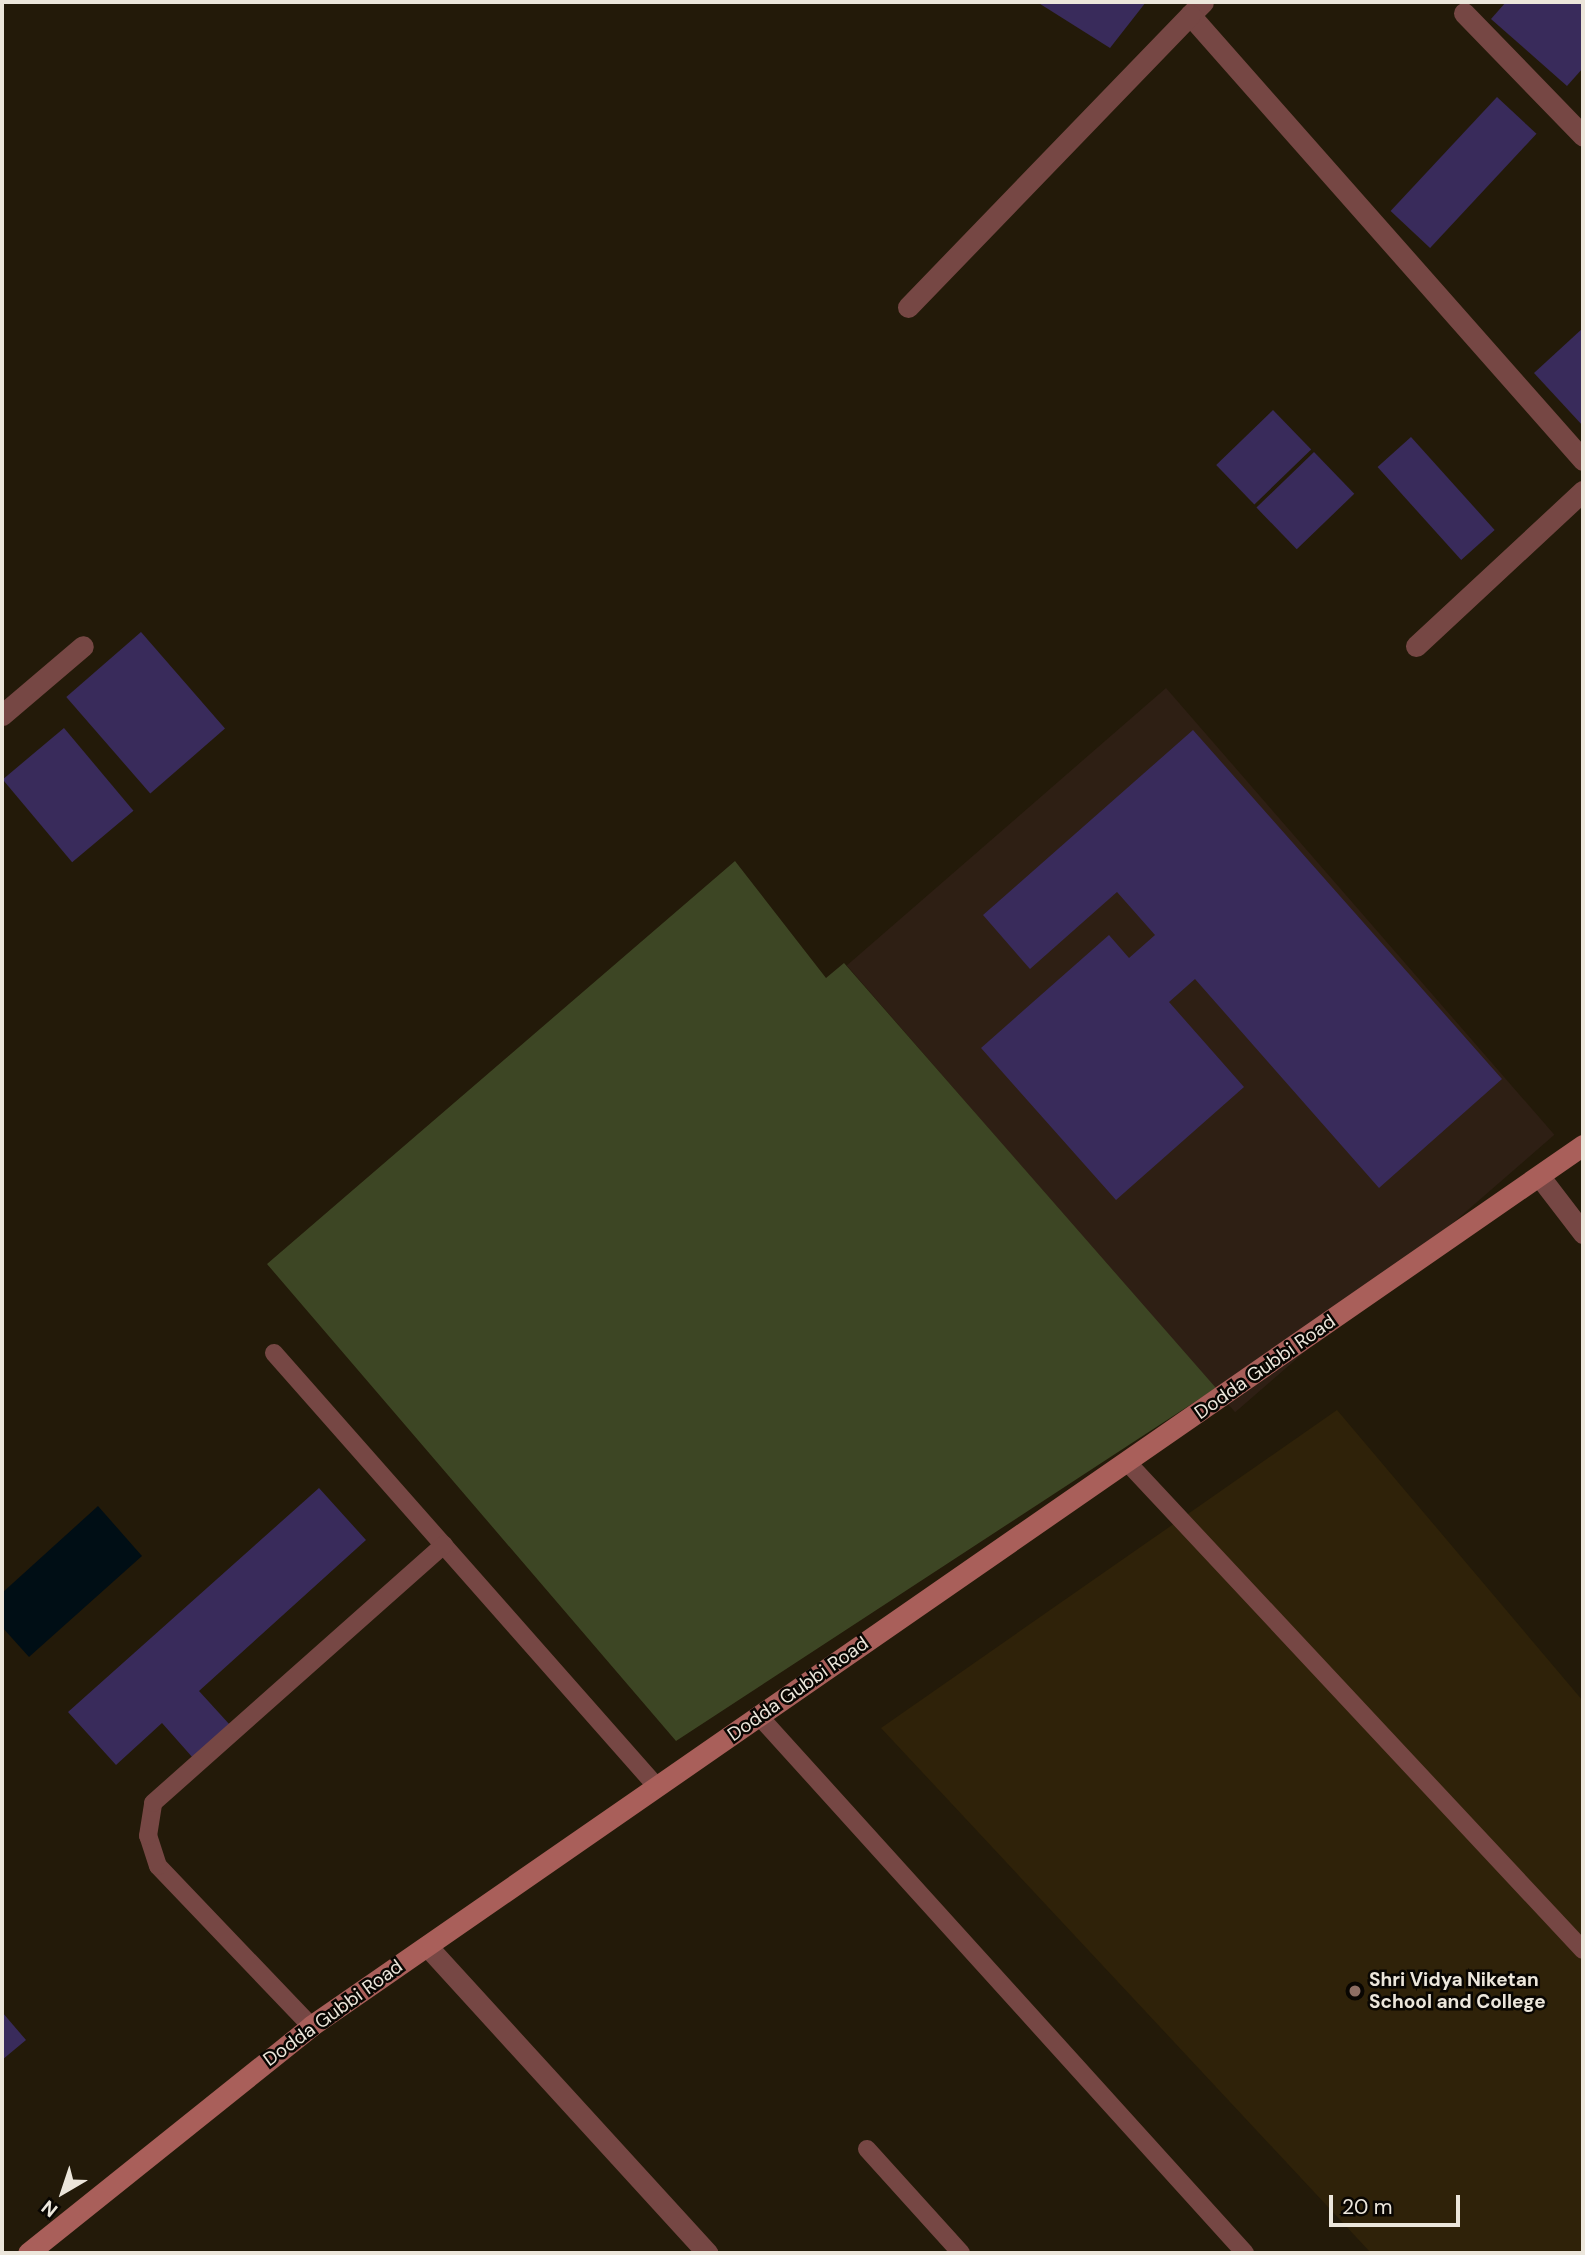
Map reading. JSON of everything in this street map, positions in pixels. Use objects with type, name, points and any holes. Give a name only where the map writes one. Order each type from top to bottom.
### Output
[{"type":"main road","name":"Dodda Gubbi Road","points":[[28,2253],[311,2025],[1583,1145]]},
{"type":"street","points":[[908,307],[1197,9],[1583,460]]},
{"type":"street","points":[[1464,13],[1583,136]]},
{"type":"street","points":[[1416,646],[1583,491]]},
{"type":"street","points":[[2,715],[83,646]]},
{"type":"street","points":[[1539,1177],[1583,1233]]},
{"type":"street","points":[[427,1946],[707,2253]]},
{"type":"lane","points":[[274,1353],[657,1787]]},
{"type":"lane","points":[[1127,1462],[1583,1950]]},
{"type":"lane","points":[[311,2025],[158,1866],[148,1836],[153,1803],[444,1545]]},
{"type":"lane","points":[[759,1716],[1245,2253]]},
{"type":"lane","points":[[867,2149],[961,2253]]},
{"type":"shaded area","points":[[1166,688],[1554,1135],[1235,1412],[847,966]]},
{"type":"shaded area","name":"Shri Vidya Niketan School and College","points":[[1337,1410],[1583,1701],[1583,2253],[1371,2253],[881,1728]]},
{"type":"shaded area","points":[[98,1506],[142,1556],[29,1657],[2,1627],[2,1593]]},
{"type":"green space","points":[[735,861],[826,978],[844,963],[1216,1388],[676,1741],[267,1264]]},
{"type":"building","points":[[1037,2],[1146,2],[1110,48]]},
{"type":"building","points":[[1506,2],[1583,2],[1583,68],[1567,86],[1491,19]]},
{"type":"building","points":[[1497,97],[1536,134],[1430,248],[1391,211]]},
{"type":"building","points":[[1583,328],[1583,426],[1534,373]]},
{"type":"building","points":[[1273,410],[1311,450],[1254,504],[1216,465]]},
{"type":"building","points":[[1411,437],[1495,530],[1461,560],[1378,467]]},
{"type":"building","points":[[1314,452],[1354,494],[1297,549],[1256,508]]},
{"type":"building","points":[[141,632],[225,729],[150,794],[66,697]]},
{"type":"building","points":[[64,728],[133,811],[72,862],[3,779]]},
{"type":"building","points":[[1193,730],[1502,1079],[1379,1188],[1195,979],[1169,1002],[1244,1087],[1116,1200],[981,1048],[1109,935],[1129,958],[1155,935],[1117,892],[1030,969],[983,915]]},
{"type":"building","points":[[319,1488],[366,1540],[199,1691],[230,1725],[193,1758],[162,1723],[116,1765],[68,1712]]},
{"type":"building","points":[[2,2012],[26,2040],[2,2060]]},
{"type":"place","name":"Shri Vidya Niketan School and College","points":[[1355,1991]]}]
